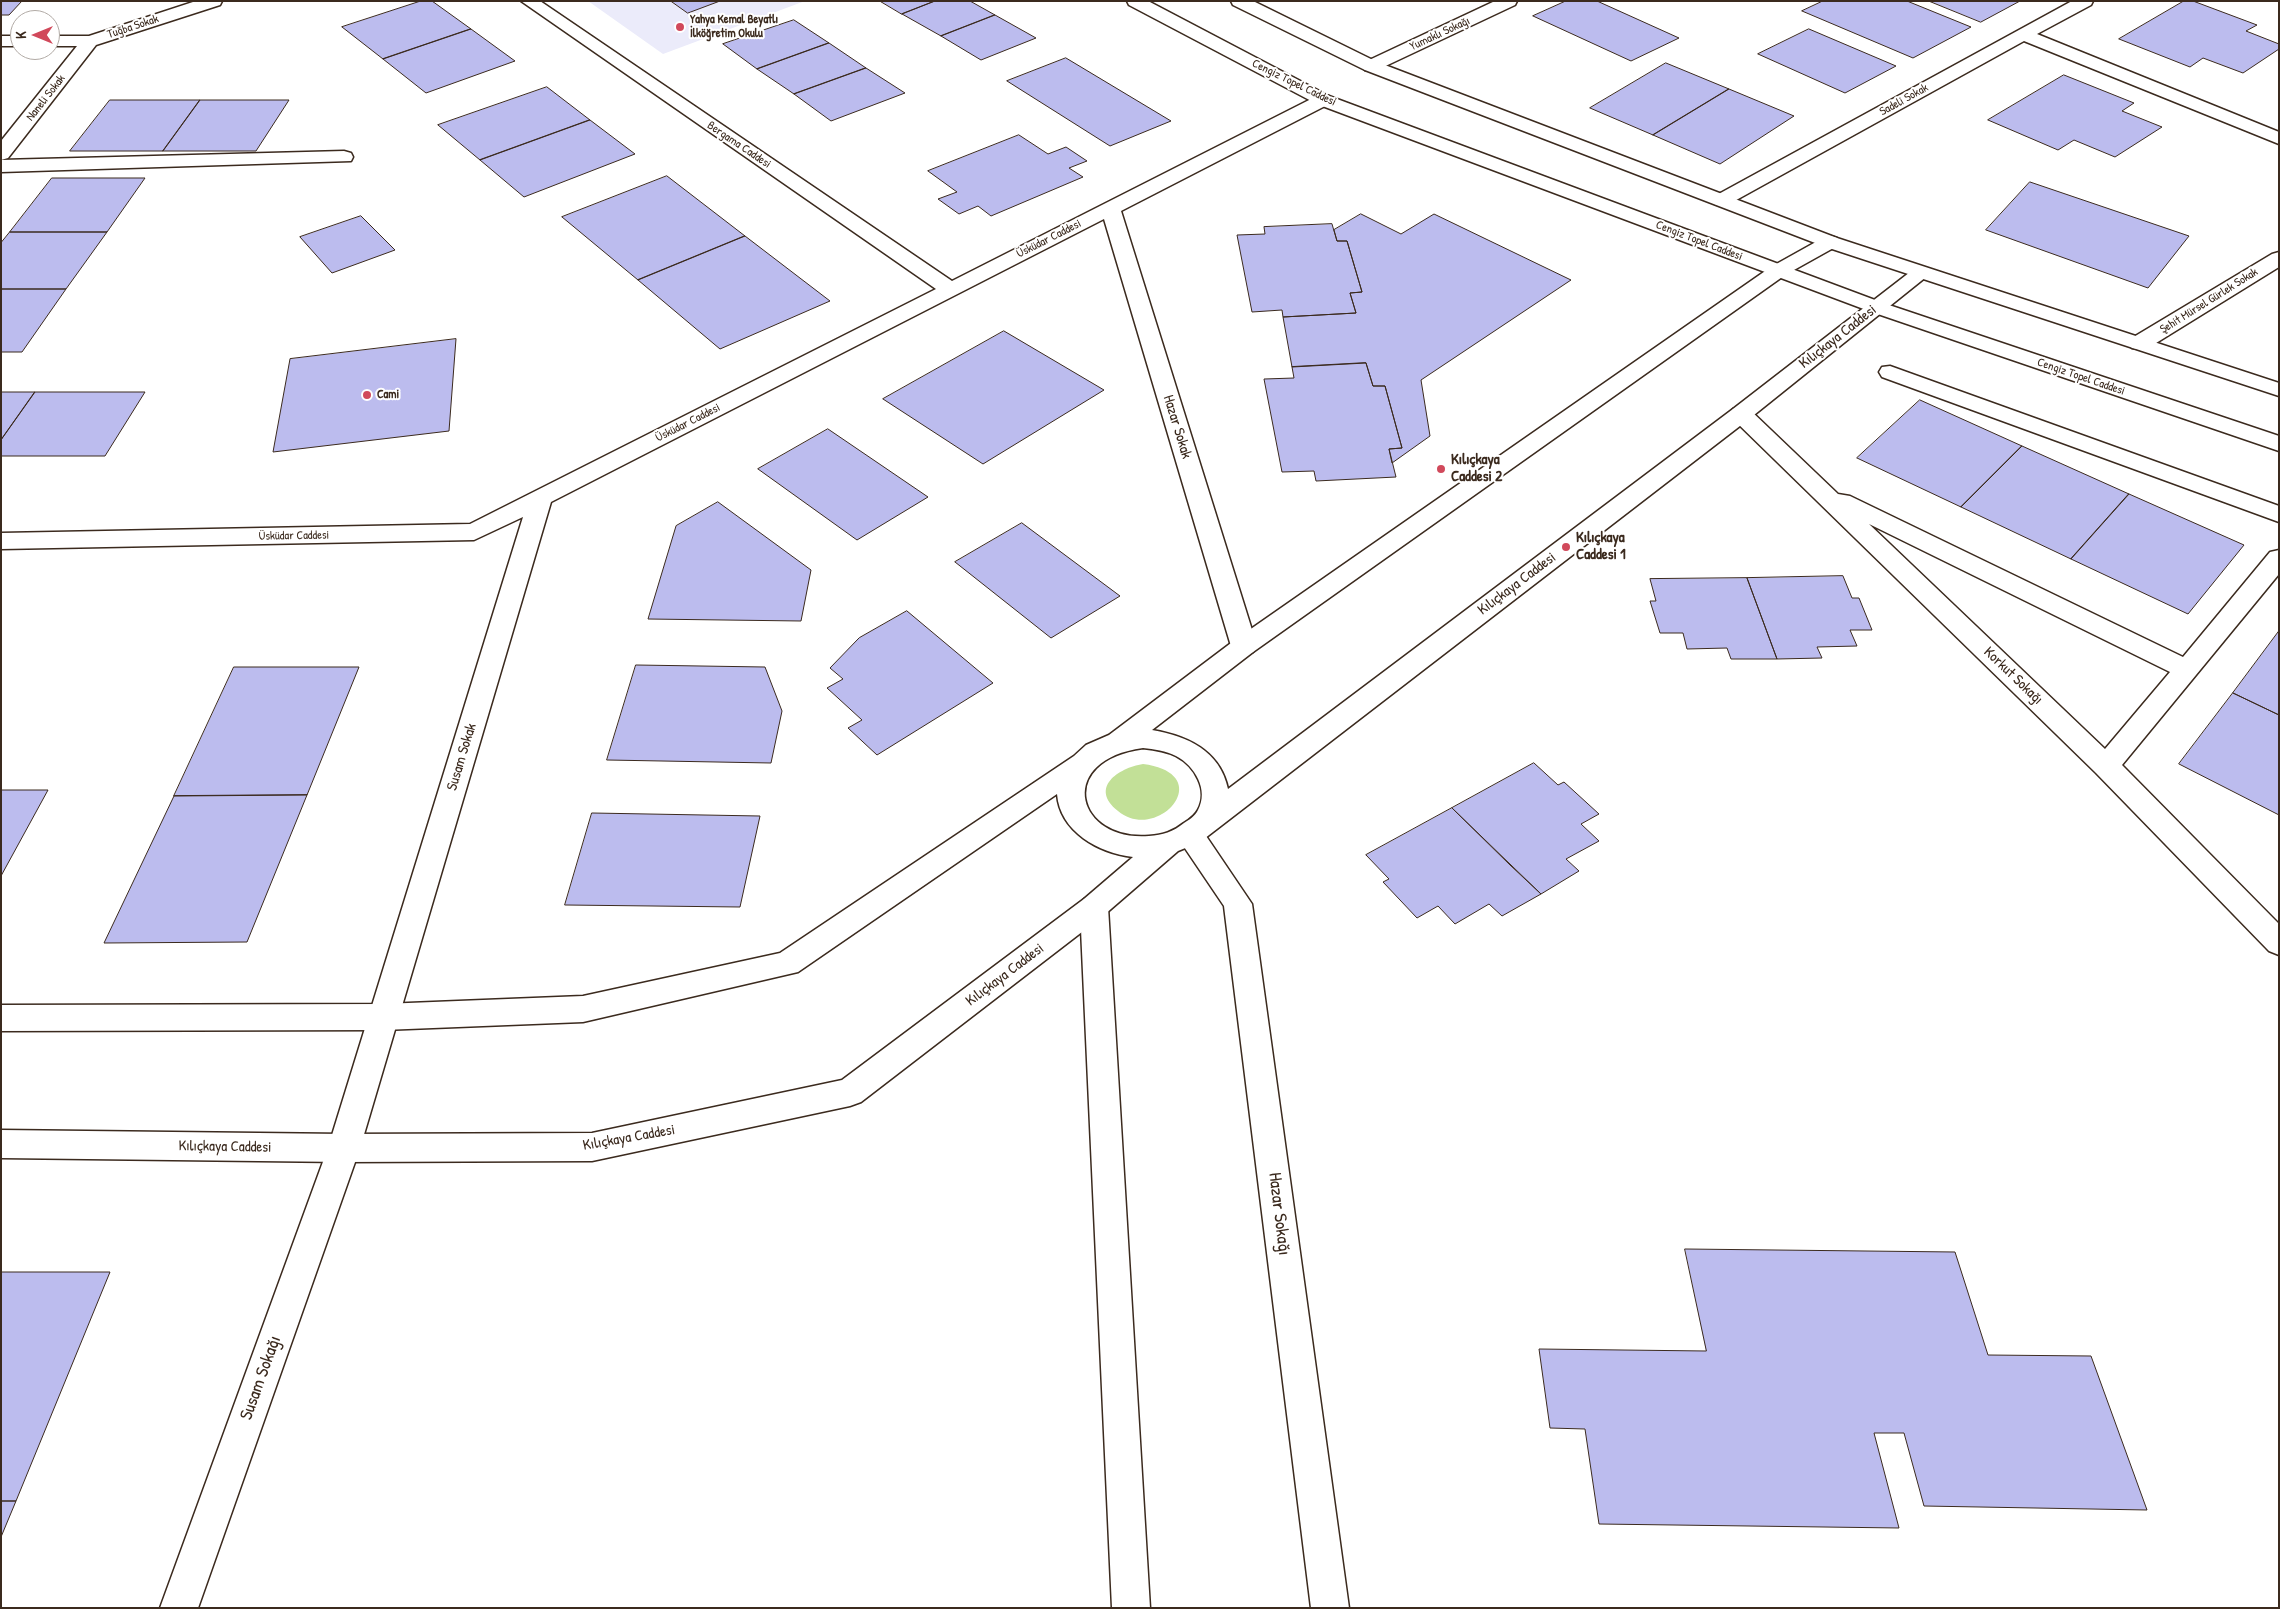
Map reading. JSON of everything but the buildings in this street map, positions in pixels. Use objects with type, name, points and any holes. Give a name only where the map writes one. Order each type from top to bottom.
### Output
[{"type":"street","name":"Tuğba Sokak","points":[[60,41],[90,41],[214,1]]},
{"type":"street","name":"Bergama Caddesi","points":[[529,1],[950,289]]},
{"type":"street","name":"Cengiz Topel Caddesi","points":[[1134,1],[1323,100],[1876,307],[2279,444]]},
{"type":"street","points":[[1239,1],[1371,66],[1830,242],[2279,390]]},
{"type":"street","name":"Yumaklı Sokağı","points":[[1371,66],[1509,1]]},
{"type":"street","name":"Sadeli Sokak","points":[[1722,200],[2085,1]]},
{"type":"street","points":[[2023,35],[2279,139]]},
{"type":"street","name":"Naneli Sokak","points":[[1,154],[90,41]]},
{"type":"street","name":"Üsküdar Caddesi","points":[[1,541],[474,532],[1323,100]]},
{"type":"street","points":[[1,166],[344,157]]},
{"type":"street","name":"Hazar Sokak","points":[[1110,208],[1244,646]]},
{"type":"street","points":[[1,1018],[383,1017],[584,1008],[788,963],[1081,764],[1097,750],[1119,741],[1244,646],[1778,271],[1830,242]]},
{"type":"street","name":"Şehit Mürsel Gürlek Sokak","points":[[2140,343],[2279,258]]},
{"type":"street","name":"Kılıçkaya Caddesi","points":[[1,1144],[344,1148],[592,1147],[850,1092],[1741,414],[1921,273]]},
{"type":"street","points":[[1890,372],[2279,514]]},
{"type":"street","name":"Korkut Sokağı","points":[[1741,414],[2106,766],[2279,944]]},
{"type":"street","points":[[1820,490],[2186,669]]},
{"type":"street","name":"Susam Sokak","points":[[344,1148],[541,497]]},
{"type":"street","points":[[2106,766],[2279,558]]},
{"type":"street","points":[[1081,764],[1072,782],[1071,801],[1079,819],[1094,834],[1117,844],[1142,848],[1188,833],[1215,802],[1214,783],[1205,765],[1189,751],[1167,741],[1143,738],[1119,741]]},
{"type":"street","name":"Hazar Sokağı","points":[[1188,833],[1238,904],[1330,1608]]},
{"type":"street","points":[[1094,907],[1130,1608]]},
{"type":"street","name":"Susam Sokağı","points":[[179,1608],[344,1148]]},
{"type":"shaded area","name":"Yahya Kemal Beyatlı İlköğretim Okulu","points":[[588,1],[805,1],[663,54]]},
{"type":"green space","points":[[1143,764],[1165,770],[1177,780],[1179,792],[1174,804],[1164,813],[1149,819],[1134,819],[1118,811],[1110,803],[1106,795],[1107,787],[1110,780],[1116,775],[1124,770]]},
{"type":"place","name":"Yahya Kemal Beyatlı İlköğretim Okulu","points":[[680,27]]},
{"type":"place","name":"Cami","points":[[367,395]]},
{"type":"place","name":"Kılıçkaya Caddesi 2","points":[[1441,469]]},
{"type":"place","name":"Kılıçkaya Caddesi 1","points":[[1566,547]]}]
